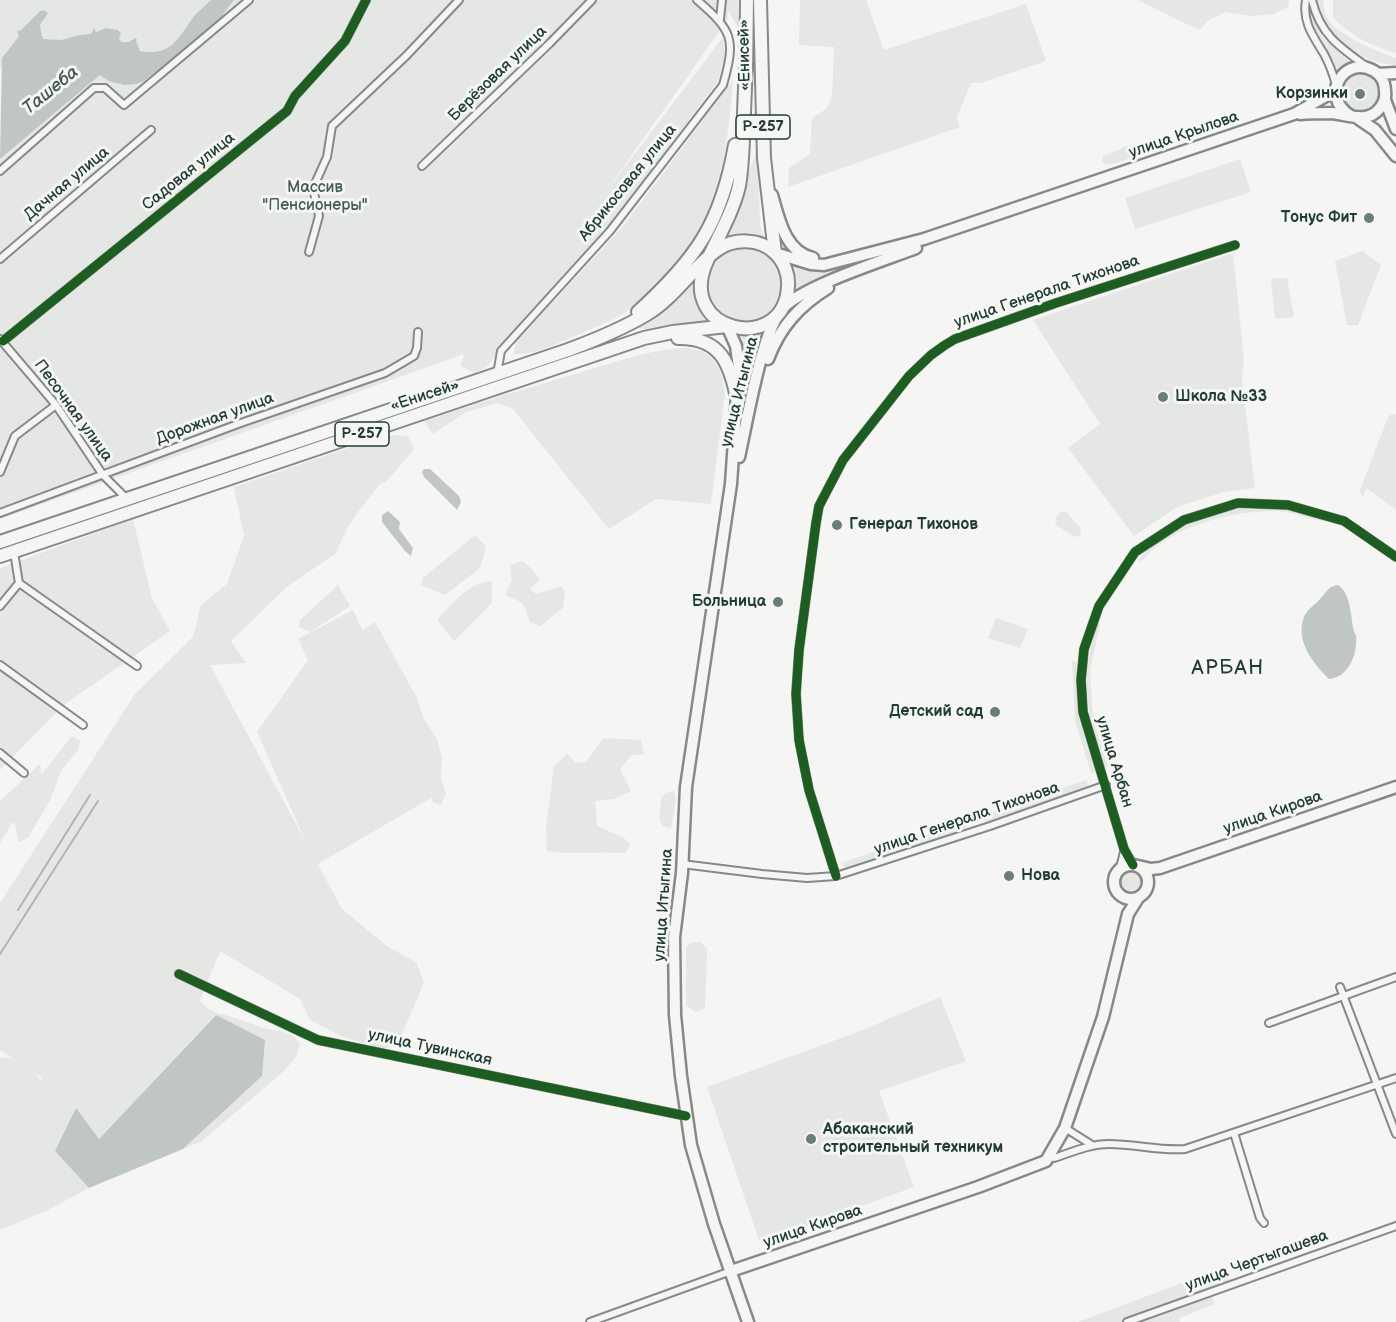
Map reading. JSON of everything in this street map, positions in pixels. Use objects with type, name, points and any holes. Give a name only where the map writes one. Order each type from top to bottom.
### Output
[{"type":"highway","name":"«Енисей»","points":[[727,326],[717,320],[708,310],[702,298],[700,285],[702,272],[739,187],[747,64],[747,0]]},
{"type":"highway","name":"«Енисей»","points":[[0,556],[644,338],[727,326],[756,328],[774,318],[782,309],[788,294],[788,282],[786,270],[775,253],[766,172],[760,0]]},
{"type":"highway","name":"Р-257","points":[[597,339],[636,314],[654,298],[675,277],[705,237],[719,210],[730,177],[747,64]]},
{"type":"highway","name":"Р-257","points":[[597,339],[648,314],[716,250],[735,242],[755,242],[775,253]]},
{"type":"highway","points":[[644,338],[689,338],[707,342],[726,361],[732,374],[738,402]]},
{"type":"highway","name":"«Енисей»","points":[[0,542],[497,375],[597,339]]},
{"type":"main road","name":"улица Крылова","points":[[1039,201],[1294,114],[1336,88],[1340,79],[1352,69],[1359,67],[1376,73],[1396,73]]},
{"type":"main road","points":[[1376,73],[1385,88],[1385,98],[1396,129]]},
{"type":"main road","points":[[1336,88],[1339,106],[1375,130],[1396,156]]},
{"type":"main road","points":[[1294,114],[1313,112],[1363,118],[1377,112],[1385,98],[1396,88]]},
{"type":"main road","points":[[766,172],[781,225],[787,238],[798,252],[815,258],[870,254]]},
{"type":"main road","points":[[775,253],[811,264],[824,265],[924,239],[1039,201]]},
{"type":"main road","points":[[782,309],[813,289],[1039,201]]},
{"type":"main road","points":[[752,401],[780,332],[793,316],[813,298],[867,267]]},
{"type":"main road","name":"улица Итыгина","points":[[731,484],[769,336],[782,309]]},
{"type":"main road","name":"улица Итыгина","points":[[727,326],[736,346],[739,367],[738,402],[731,484],[686,787],[682,864],[674,937],[674,987],[677,1038],[691,1145],[748,1322]]},
{"type":"main road","name":"улица Кирова","points":[[1160,868],[1396,787]]},
{"type":"main road","points":[[1128,914],[1122,897],[1114,885],[1115,875],[1120,868],[1135,866],[1160,868]]},
{"type":"main road","points":[[1135,866],[1144,871],[1148,881]]},
{"type":"main road","points":[[1050,1160],[1065,1128],[1103,1017],[1128,914],[1138,898],[1146,891],[1148,881],[1160,868]]},
{"type":"main road","points":[[1122,897],[1128,900],[1138,898]]},
{"type":"main road","name":"улица Кирова","points":[[730,1271],[978,1187],[1050,1160]]},
{"type":"street","points":[[0,171],[94,88],[105,88],[124,105],[249,0]]},
{"type":"street","name":"Садовая улица","points":[[2,340],[287,111],[295,96],[345,41],[366,0]]},
{"type":"street","points":[[309,252],[319,216],[313,189],[327,157],[332,126],[408,55],[459,0]]},
{"type":"street","name":"Берёзовая улица","points":[[422,166],[592,0]]},
{"type":"street","points":[[697,0],[720,19]]},
{"type":"street","points":[[720,19],[722,0]]},
{"type":"street","points":[[1306,0],[1307,24],[1330,66],[1336,88]]},
{"type":"street","points":[[1312,0],[1316,17],[1326,33],[1376,73]]},
{"type":"street","name":"Абрикосовая улица","points":[[497,375],[501,351],[610,231],[723,85],[731,56],[728,32],[720,19]]},
{"type":"street","name":"Дачная улица","points":[[0,259],[152,130]]},
{"type":"street","name":"улица Генерала Тихонова","points":[[836,876],[809,790],[799,740],[796,694],[799,650],[818,514],[832,478],[843,460],[909,376],[931,354],[955,339],[1116,282],[1235,245]]},
{"type":"street","name":"Дорожная улица","points":[[0,513],[238,424],[385,373],[414,356],[418,332]]},
{"type":"street","name":"Песочная улица","points":[[2,340],[56,405],[103,475],[126,498]]},
{"type":"street","points":[[0,472],[15,436],[56,405]]},
{"type":"street","name":"улица Арбан","points":[[1124,849],[1083,712],[1081,680],[1084,649],[1099,606],[1135,552],[1184,520],[1238,503],[1288,505],[1344,521],[1396,557]]},
{"type":"street","points":[[14,552],[19,583],[137,666]]},
{"type":"street","points":[[0,606],[19,583]]},
{"type":"street","points":[[0,665],[82,725]]},
{"type":"street","points":[[0,753],[24,773]]},
{"type":"street","name":"улица Генерала Тихонова","points":[[682,864],[807,878],[836,876],[990,826],[1106,785]]},
{"type":"street","points":[[1124,849],[1135,866]]},
{"type":"street","points":[[1120,868],[1124,849]]},
{"type":"street","name":"улица Тувинская","points":[[179,974],[318,1040],[686,1116]]},
{"type":"street","points":[[1269,1023],[1396,977]]},
{"type":"street","points":[[1340,987],[1396,1134]]},
{"type":"street","points":[[1050,1160],[1092,1145],[1185,1149],[1396,1078]]},
{"type":"street","points":[[1065,1128],[1092,1145]]},
{"type":"street","points":[[1234,1133],[1260,1218],[1264,1223]]},
{"type":"street","name":"улица Чертыгашева","points":[[1126,1322],[1396,1226]]},
{"type":"street","name":"улица Кирова","points":[[590,1322],[730,1271]]},
{"type":"shaded area","points":[[1240,159],[1251,192],[1135,229],[1125,198]]},
{"type":"shaded area","name":"Школа №33","points":[[1233,253],[1244,359],[1242,381],[1255,488],[1224,492],[1177,507],[1134,536],[1068,448],[1100,424],[1033,320]]},
{"type":"shaded area","points":[[1396,431],[1396,510],[1365,487]]},
{"type":"shaded area","points":[[353,610],[438,794],[316,865],[257,732],[308,660],[298,639]]},
{"type":"shaded area","points":[[135,694],[188,715],[211,829],[178,885],[243,915],[220,951],[179,1053],[105,1120],[0,1050],[0,903]]},
{"type":"shaded area","name":"Абаканский строительный техникум","points":[[940,997],[966,1061],[879,1091],[914,1187],[760,1243],[707,1087],[858,1032]]},
{"type":"shaded area","points":[[1227,1266],[1234,1287],[1212,1296],[1215,1304],[1179,1318],[1180,1322],[1078,1322]]},
{"type":"green space","points":[[0,0],[211,0],[194,16],[173,44],[151,52],[140,51],[135,38],[130,42],[122,42],[119,39],[121,33],[118,30],[106,28],[95,32],[94,28],[91,34],[61,40],[43,39],[40,25],[43,22],[40,11],[17,31],[19,36],[2,58],[3,65],[0,69]]},
{"type":"green space","name":"Массив \"Пенсионеры\"","points":[[234,0],[738,0],[738,28],[728,10],[728,19],[600,200],[723,37],[725,55],[718,81],[609,227],[545,298],[531,310],[488,366],[475,373],[460,366],[464,354],[0,519],[0,159],[101,74],[109,81],[144,81],[214,27]]},
{"type":"green space","points":[[800,0],[866,0],[884,50],[1026,4],[1046,61],[980,83],[971,83],[957,117],[960,127],[788,187],[789,168],[810,154],[812,118],[826,109],[832,96],[834,47],[799,45]]},
{"type":"green space","points":[[1137,0],[1289,0],[1288,7],[1274,14],[1251,16],[1225,12],[1209,20],[1199,30]]},
{"type":"green space","points":[[1317,0],[1323,0],[1326,16],[1339,31],[1396,58],[1396,65],[1369,59],[1345,46],[1327,25]]},
{"type":"green space","points":[[1333,0],[1396,0],[1396,53],[1362,40],[1347,30],[1333,18]]},
{"type":"green space","points":[[1309,9],[1311,9],[1323,38],[1351,63],[1337,72],[1335,64],[1313,28]]},
{"type":"green space","points":[[1360,73],[1374,79],[1380,93],[1374,107],[1360,113],[1346,107],[1340,93],[1346,79]]},
{"type":"green space","points":[[733,80],[723,162],[716,188],[695,236],[680,259],[661,281],[619,316],[550,347],[530,353],[513,354],[517,341],[624,225]]},
{"type":"green space","points":[[1134,145],[1139,149],[1138,156],[1113,164],[1105,164],[1102,161],[1103,156]]},
{"type":"green space","points":[[758,147],[760,226],[766,242],[719,244],[732,218]]},
{"type":"green space","points":[[744,247],[758,250],[771,258],[779,271],[782,285],[779,299],[771,312],[758,320],[744,323],[730,320],[717,312],[709,299],[706,285],[709,271],[717,258],[730,250]]},
{"type":"green space","points":[[1362,251],[1381,265],[1358,325],[1347,325],[1335,261]]},
{"type":"green space","points":[[787,261],[814,269],[843,269],[814,280],[792,293],[792,276]]},
{"type":"green space","points":[[1197,273],[1208,275],[1218,283],[1229,349],[1215,359],[1204,361],[1196,356],[1191,346],[1180,292],[1188,278]]},
{"type":"green space","points":[[697,275],[695,288],[713,322],[654,330],[636,328],[659,312]]},
{"type":"green space","points":[[1287,278],[1294,317],[1277,319],[1275,317],[1271,280]]},
{"type":"green space","points":[[1156,309],[1158,317],[1172,314],[1182,367],[1143,374],[1135,314]]},
{"type":"green space","points":[[764,329],[755,350],[748,394],[746,394],[744,354],[735,332],[750,333]]},
{"type":"green space","points":[[687,348],[701,351],[712,358],[721,373],[725,394],[711,504],[656,499],[609,529],[512,408],[498,403],[466,412],[433,434],[424,421],[625,359],[662,350]]},
{"type":"green space","points":[[1396,414],[1396,431],[1362,497],[1360,490],[1388,417]]},
{"type":"green space","points":[[395,435],[408,436],[414,449],[386,482],[379,485],[358,512],[335,554],[288,586],[231,641],[246,663],[210,665],[342,909],[388,947],[416,962],[424,982],[398,1044],[382,1049],[341,1036],[310,1020],[300,999],[220,951],[243,915],[178,885],[211,829],[188,716],[135,694],[193,637],[201,605],[227,584],[244,536],[234,487],[377,438]]},
{"type":"green space","points":[[1276,507],[1324,518],[1324,521],[1278,511],[1242,513],[1223,517],[1185,530],[1153,549],[1141,562],[1139,560],[1154,543],[1189,524],[1230,510]]},
{"type":"green space","points":[[1060,512],[1066,512],[1080,527],[1081,535],[1075,537],[1056,525],[1055,519]]},
{"type":"green space","points":[[133,519],[152,598],[170,631],[65,704],[0,770],[0,568]]},
{"type":"green space","points":[[475,535],[486,546],[480,568],[445,595],[421,585],[423,578]]},
{"type":"green space","points":[[522,561],[540,580],[530,589],[536,594],[561,586],[565,592],[563,608],[540,626],[530,622],[523,603],[505,595],[512,580],[510,565]]},
{"type":"green space","points":[[492,581],[492,603],[454,641],[437,620],[468,590]]},
{"type":"green space","points":[[338,585],[350,606],[310,632],[299,627],[300,620]]},
{"type":"green space","points":[[996,618],[1028,629],[1020,648],[988,638]]},
{"type":"green space","points":[[375,622],[417,698],[423,717],[438,741],[442,759],[441,779],[446,794],[441,805],[433,802],[431,786],[355,635]]},
{"type":"green space","points":[[1097,622],[1100,624],[1090,671],[1093,719],[1108,766],[1105,768],[1093,730],[1087,696],[1088,661]]},
{"type":"green space","points":[[1072,661],[1076,662],[1077,668],[1080,719],[1096,772],[1091,773],[1075,721]]},
{"type":"green space","points":[[72,736],[80,740],[78,750],[61,771],[51,798],[28,838],[18,842],[15,823],[12,823],[0,843],[0,801],[40,764],[41,775]]},
{"type":"green space","points":[[603,738],[641,740],[644,754],[632,755],[620,769],[631,791],[614,799],[595,801],[597,826],[624,838],[631,845],[625,853],[547,851],[546,828],[554,766],[567,754],[576,763],[586,762]]},
{"type":"green space","points":[[1086,780],[1089,788],[986,822],[978,817]]},
{"type":"green space","points":[[671,791],[674,792],[676,799],[671,828],[663,826],[659,818],[662,796]]},
{"type":"green space","points":[[970,819],[970,824],[964,829],[855,867],[847,868],[841,863]]},
{"type":"green space","points":[[1131,867],[1137,868],[1145,876],[1145,888],[1137,896],[1131,897],[1125,896],[1117,888],[1116,882],[1117,876],[1125,868]]},
{"type":"green space","points":[[693,942],[701,942],[707,949],[705,1008],[696,1012],[686,1006],[686,947]]},
{"type":"green space","points":[[0,949],[6,951],[14,963],[19,963],[28,952],[53,964],[46,978],[29,968],[20,969],[17,975],[28,990],[54,1009],[59,1003],[91,1022],[111,991],[98,981],[110,963],[119,956],[131,957],[138,962],[140,969],[135,982],[149,988],[163,989],[166,995],[165,1003],[159,1007],[153,1006],[144,1018],[141,1046],[133,1054],[107,1070],[104,1076],[110,1080],[126,1082],[191,997],[214,1012],[290,1035],[300,1044],[296,1057],[284,1071],[202,1141],[183,1149],[262,1076],[240,1028],[215,1015],[99,1139],[76,1109],[55,1151],[89,1188],[46,1211],[0,1230],[0,1058],[18,1060],[28,1066],[40,1080],[46,1078],[61,1060],[67,1042],[65,1038],[67,1024],[63,1019],[26,1007],[7,995],[1,986]]},
{"type":"green space","points":[[780,1168],[795,1213],[765,1223],[750,1178]]},
{"type":"water","name":"Ташеба","points":[[211,0],[234,0],[214,27],[144,81],[124,85],[109,81],[100,75],[0,159],[2,58],[19,36],[17,31],[21,30],[40,11],[44,10],[48,13],[40,25],[43,39],[61,40],[91,34],[94,28],[96,32],[106,28],[118,30],[121,33],[119,39],[122,42],[137,39],[140,51],[151,52],[173,44],[194,16]]},
{"type":"water","points":[[424,469],[430,469],[459,496],[461,502],[457,510],[424,477],[422,472]]},
{"type":"water","points":[[388,511],[400,522],[399,529],[413,548],[411,556],[382,522],[382,515]]},
{"type":"water","points":[[1338,585],[1345,593],[1351,610],[1356,643],[1353,657],[1346,670],[1336,678],[1329,679],[1307,651],[1302,626],[1309,609],[1329,588]]},
{"type":"water","points":[[216,1015],[265,1040],[262,1076],[183,1149],[89,1188],[55,1151],[76,1108],[99,1139]]},
{"type":"railway","points":[[18,910],[90,795]]},
{"type":"railway","points":[[0,954],[98,801]]},
{"type":"cycle path","points":[[3,341],[287,111],[295,96],[345,41],[366,0]]},
{"type":"cycle path","points":[[836,876],[809,790],[799,740],[796,694],[799,650],[819,506],[843,460],[909,376],[931,355],[955,339],[1056,303],[1235,245]]},
{"type":"cycle path","points":[[1133,865],[1124,849],[1083,712],[1081,680],[1084,649],[1099,606],[1135,552],[1184,520],[1238,503],[1288,505],[1344,521],[1396,557]]},
{"type":"cycle path","points":[[179,974],[318,1040],[686,1116]]},
{"type":"place","name":"Корзинки","points":[[1360,94]]},
{"type":"place","name":"Тонус Фит","points":[[1369,218]]},
{"type":"place","name":"Школа №33","points":[[1163,397]]},
{"type":"place","name":"Генерал Тихонов","points":[[837,525]]},
{"type":"place","name":"Больница","points":[[778,602]]},
{"type":"place","name":"Детский сад","points":[[995,712]]},
{"type":"place","name":"Нова","points":[[1009,876]]},
{"type":"place","name":"Абаканский строительный техникум","points":[[811,1139]]},
{"type":"district","name":"АРБАН","points":[[1228,669]]}]
